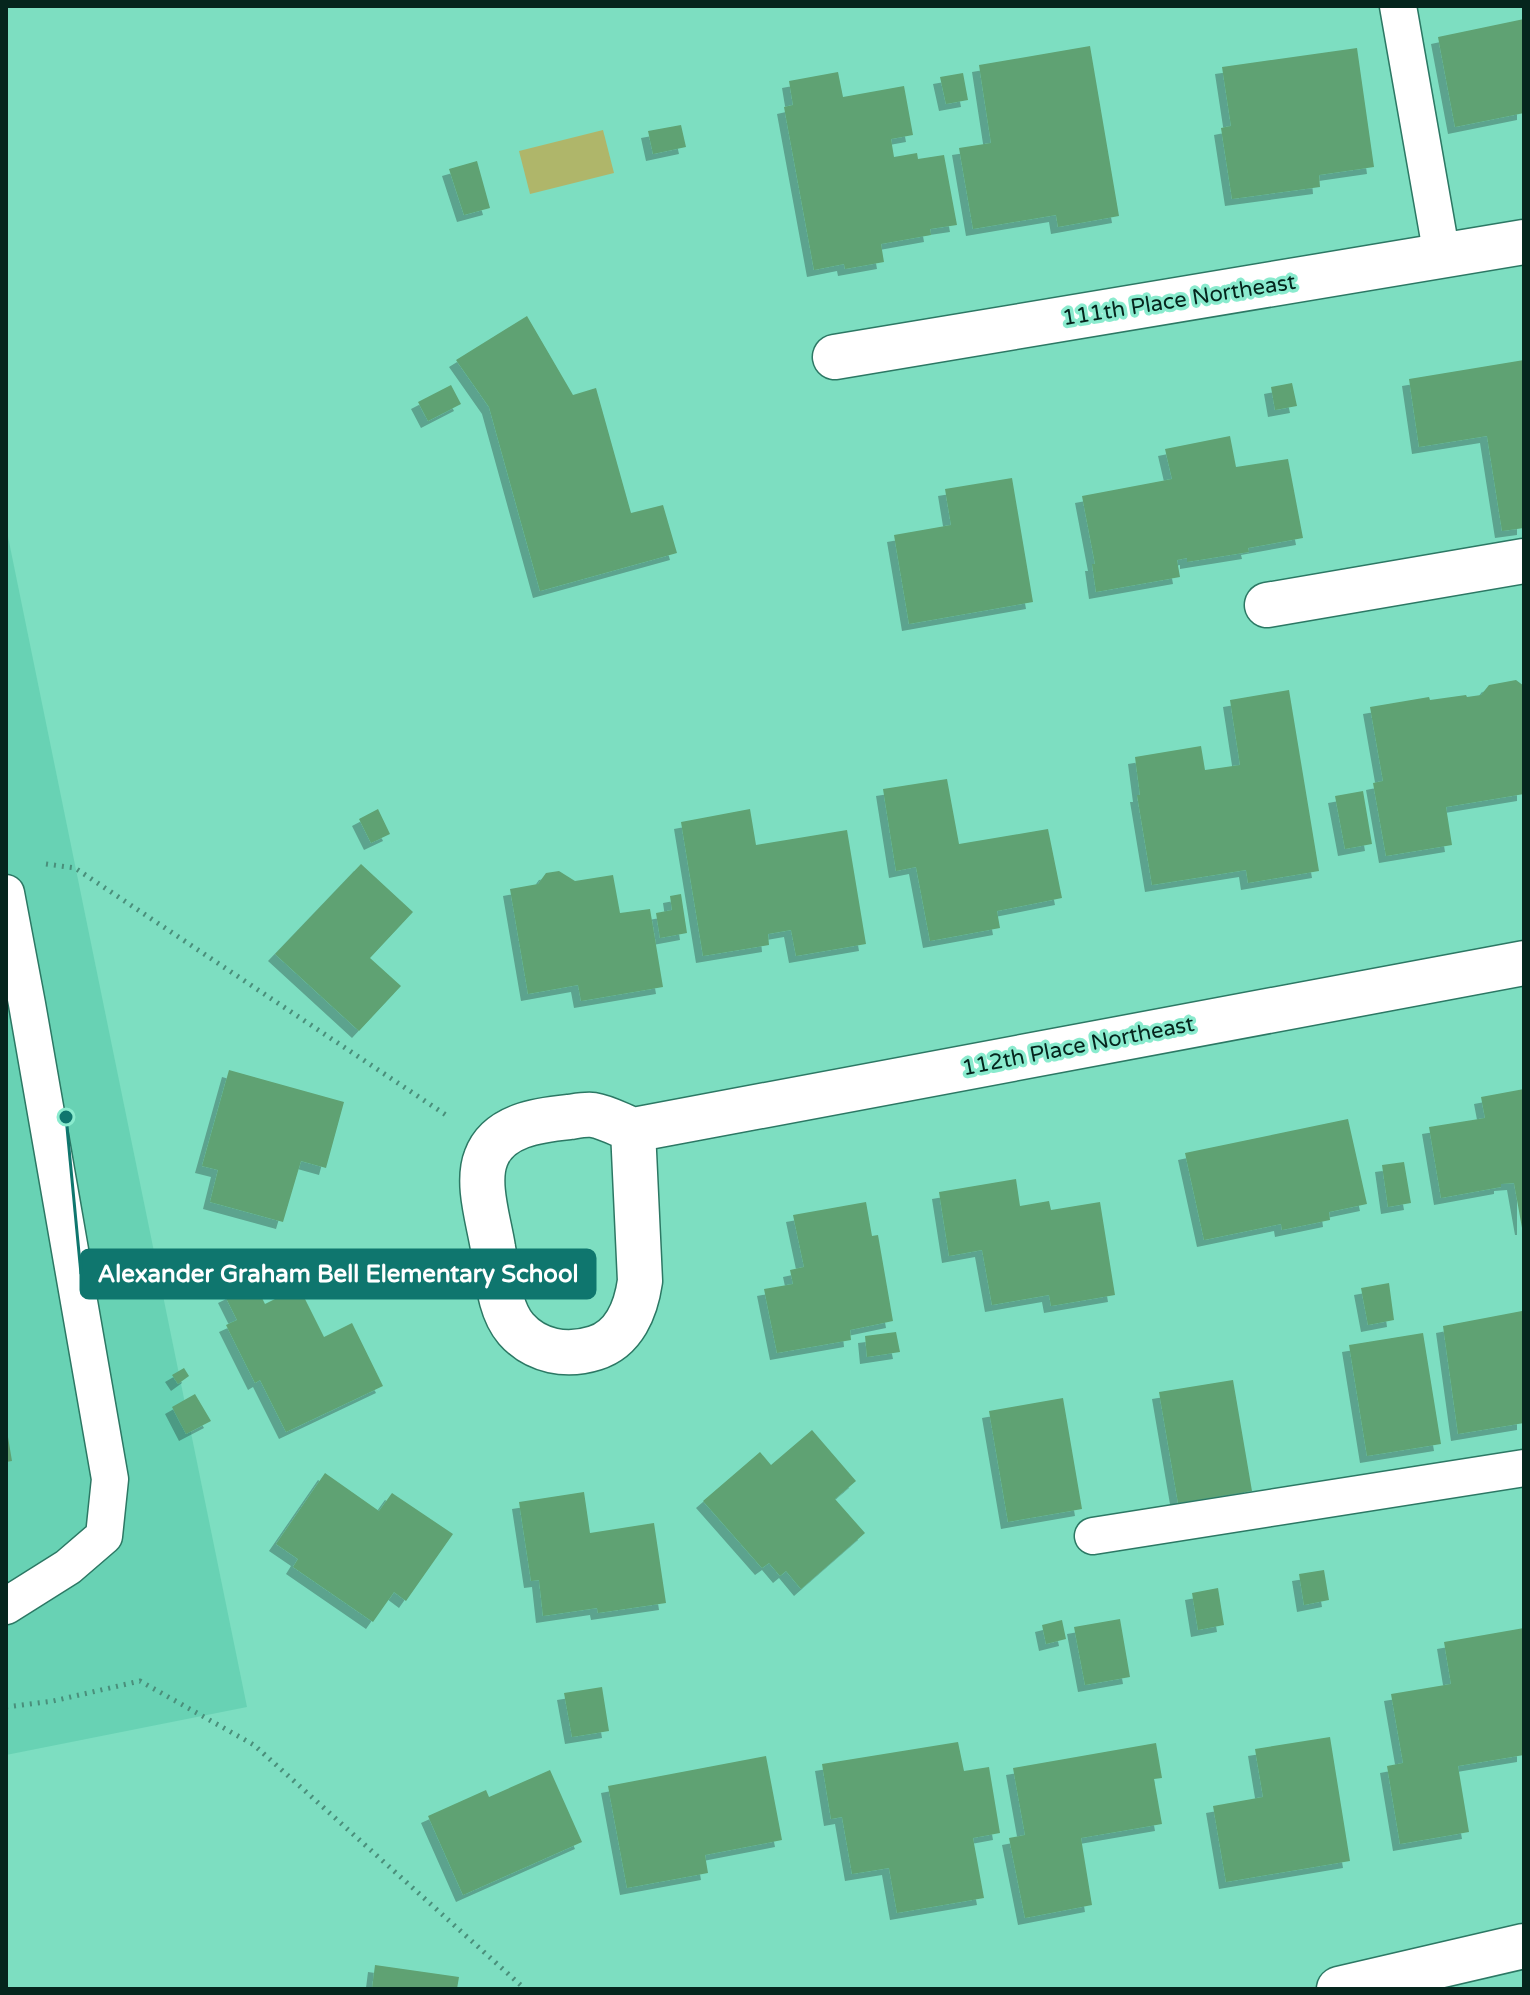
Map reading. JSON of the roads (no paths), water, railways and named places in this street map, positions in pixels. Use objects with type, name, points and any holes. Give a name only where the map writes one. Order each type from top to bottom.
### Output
[{"type":"street","name":"111th Place Northeast","points":[[835,357],[1524,242]]},
{"type":"street","points":[[1267,605],[1524,561]]},
{"type":"street","name":"112th Place Northeast","points":[[633,1130],[1524,963]]},
{"type":"street","points":[[592,1115],[633,1130],[640,1281],[637,1302],[615,1336],[599,1347],[579,1352],[556,1352],[534,1344],[517,1330],[504,1309],[481,1180],[486,1158],[504,1134],[535,1121],[592,1115]]},
{"type":"street","points":[[1339,1989],[1524,1946]]},
{"type":"lane","points":[[1398,6],[1442,256]]},
{"type":"lane","points":[[6,893],[17,1003],[110,1479],[104,1536],[68,1567],[6,1606]]},
{"type":"lane","points":[[1093,1536],[1524,1468]]},
{"type":"place","name":"Alexander Graham Bell Elementary School","points":[[66,1117]]}]
